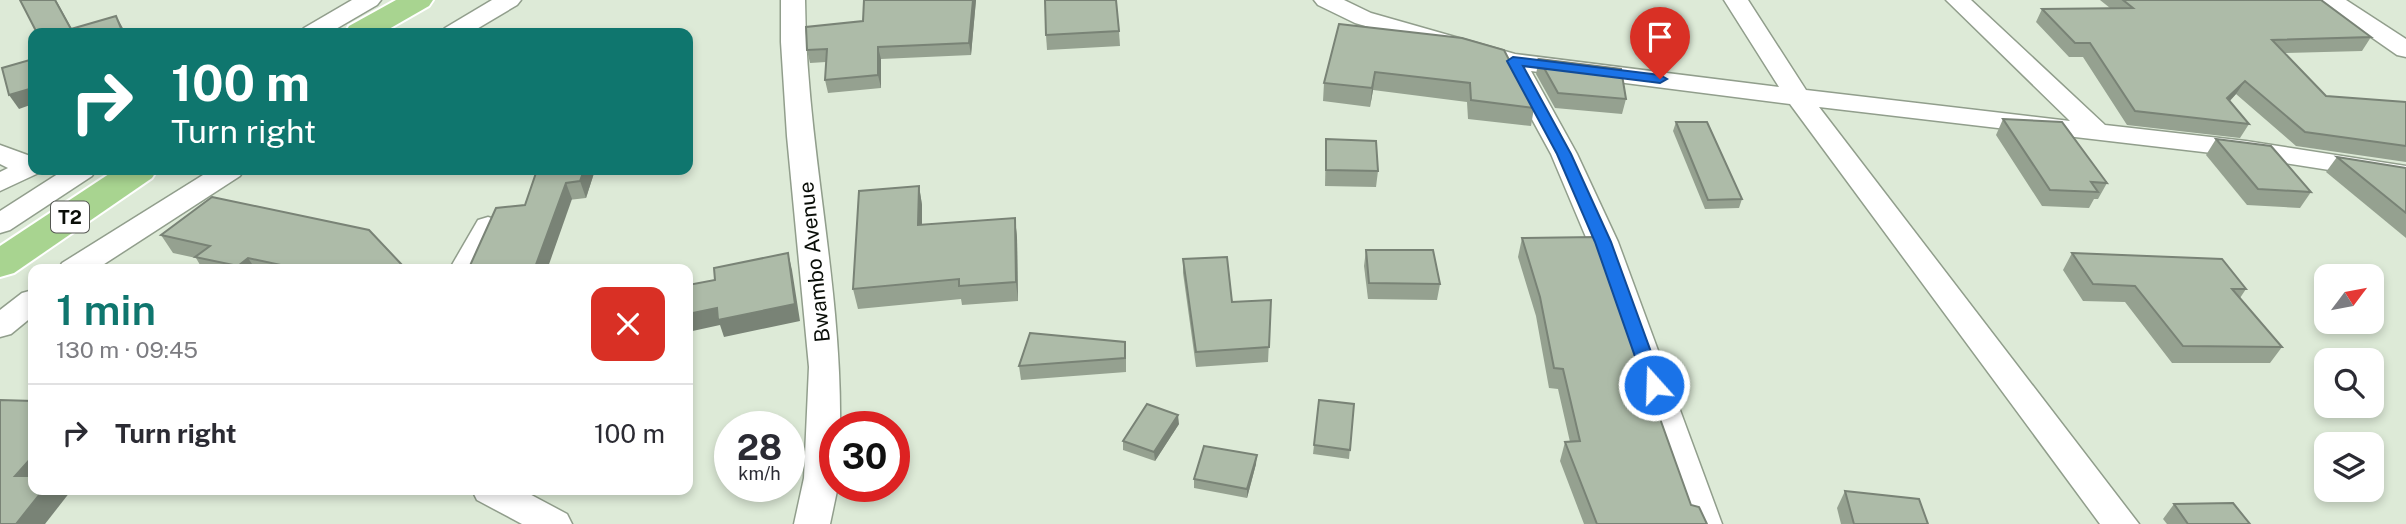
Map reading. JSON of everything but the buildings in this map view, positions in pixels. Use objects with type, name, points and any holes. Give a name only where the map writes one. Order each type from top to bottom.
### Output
[{"type":"highway","points":[[369,28],[418,0]]},
{"type":"highway","name":"T2","points":[[0,264],[132,175]]},
{"type":"street","points":[[321,28],[369,0]]},
{"type":"street","points":[[461,28],[509,0]]},
{"type":"street","name":"Bwambo Avenue","points":[[793,0],[793,42],[800,136],[825,367],[822,478],[812,524]]},
{"type":"street","points":[[1326,0],[1363,18],[1513,61],[2246,149],[2406,174]]},
{"type":"street","points":[[1736,0],[1798,97],[2121,524]]},
{"type":"street","points":[[1958,0],[2096,131]]},
{"type":"street","points":[[2330,0],[2406,50]]},
{"type":"street","points":[[1513,61],[1564,154],[1603,242],[1704,524]]},
{"type":"street","points":[[0,153],[28,165]]},
{"type":"street","points":[[0,183],[28,169]]},
{"type":"street","points":[[0,224],[74,175]]},
{"type":"street","points":[[85,264],[222,175]]},
{"type":"street","points":[[467,264],[488,226]]},
{"type":"street","points":[[0,326],[28,304]]},
{"type":"street","points":[[499,495],[554,524]]},
{"type":"route","points":[[1654,385],[1603,242],[1564,154],[1513,61],[1660,79]]}]
